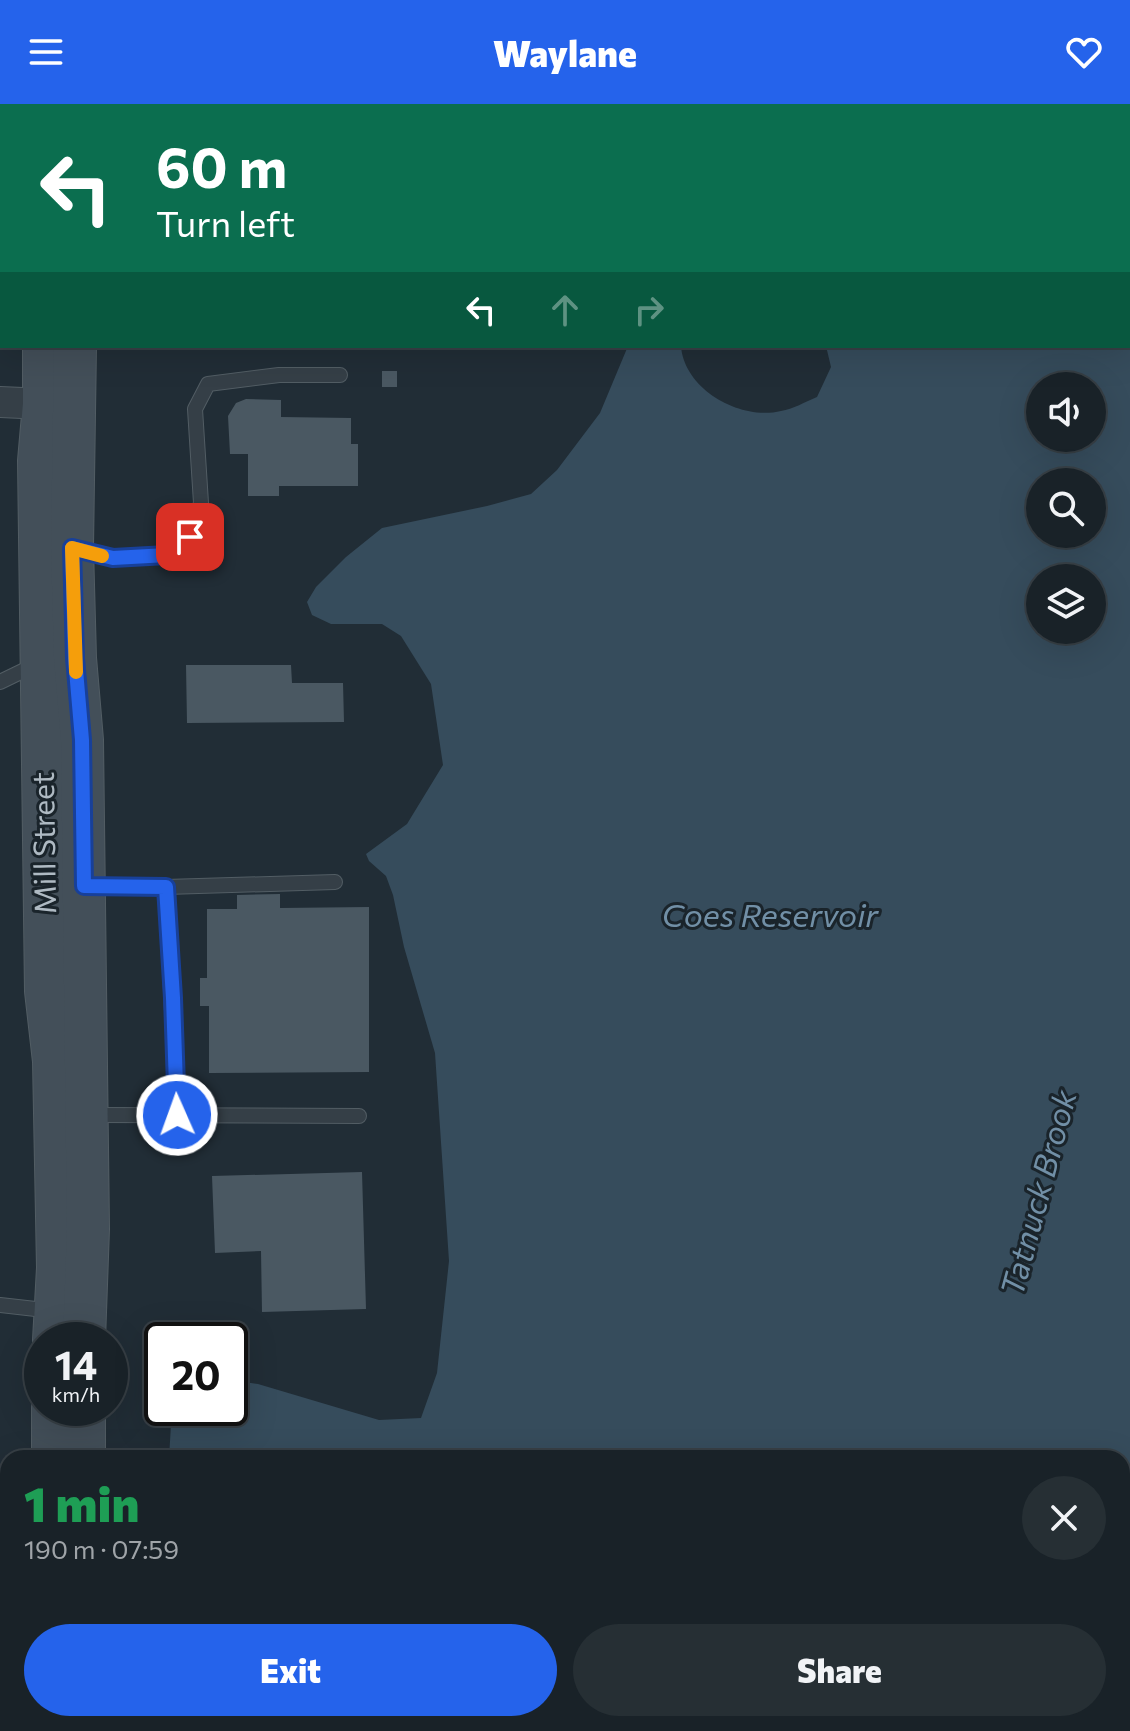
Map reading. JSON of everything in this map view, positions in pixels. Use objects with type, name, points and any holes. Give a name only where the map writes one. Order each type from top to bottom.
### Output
[{"type":"main road","name":"Mill Street","points":[[45,348],[59,405],[72,548],[75,658],[82,740],[84,886],[86,1115],[73,1276],[55,1322]]},
{"type":"main road","name":"Mill Street","points":[[74,348],[39,461],[46,991],[73,1276],[81,1322]]},
{"type":"main road","points":[[53,1426],[53,1450]]},
{"type":"main road","points":[[84,1426],[84,1450]]},
{"type":"street","points":[[0,402],[59,405]]},
{"type":"lane","points":[[72,548],[113,558],[167,555],[190,537],[201,503],[195,409],[208,384],[279,375],[340,375]]},
{"type":"lane","points":[[0,682],[43,662]]},
{"type":"lane","points":[[84,886],[335,882]]},
{"type":"lane","points":[[166,887],[177,1115]]},
{"type":"lane","points":[[86,1115],[359,1116]]},
{"type":"lane","points":[[0,1305],[46,1322]]},
{"type":"water","name":"Coes Reservoir","points":[[627,348],[681,348],[684,362],[703,388],[732,406],[748,411],[781,411],[817,397],[831,367],[826,348],[1130,348],[1130,1450],[169,1450],[171,1426],[248,1426],[248,1383],[379,1420],[421,1418],[437,1373],[449,1261],[435,1053],[404,947],[393,895],[386,876],[369,861],[366,854],[407,824],[443,765],[431,684],[401,636],[382,624],[331,624],[312,615],[307,602],[316,587],[382,528],[531,494],[557,470],[600,413]]},
{"type":"building","points":[[382,371],[397,371],[397,387],[382,387]]},
{"type":"building","points":[[246,399],[281,400],[281,417],[351,418],[351,444],[358,444],[358,486],[279,486],[279,496],[248,496],[248,454],[230,454],[228,416],[236,403]]},
{"type":"building","points":[[186,665],[291,665],[292,683],[343,683],[344,722],[187,723]]},
{"type":"building","points":[[280,894],[280,908],[369,907],[369,1072],[209,1073],[209,1006],[200,1006],[200,978],[207,978],[207,909],[237,909],[237,895]]},
{"type":"building","points":[[362,1172],[366,1309],[262,1312],[261,1251],[215,1253],[212,1176]]},
{"type":"slow traffic","points":[[76,672],[72,548],[102,556]]},
{"type":"route","points":[[177,1115],[166,887],[84,886],[82,740],[75,658],[72,548],[113,558],[167,555],[190,537]]},
{"type":"water label","name":"Tatnuck Brook","points":[[1039,1193]]}]
